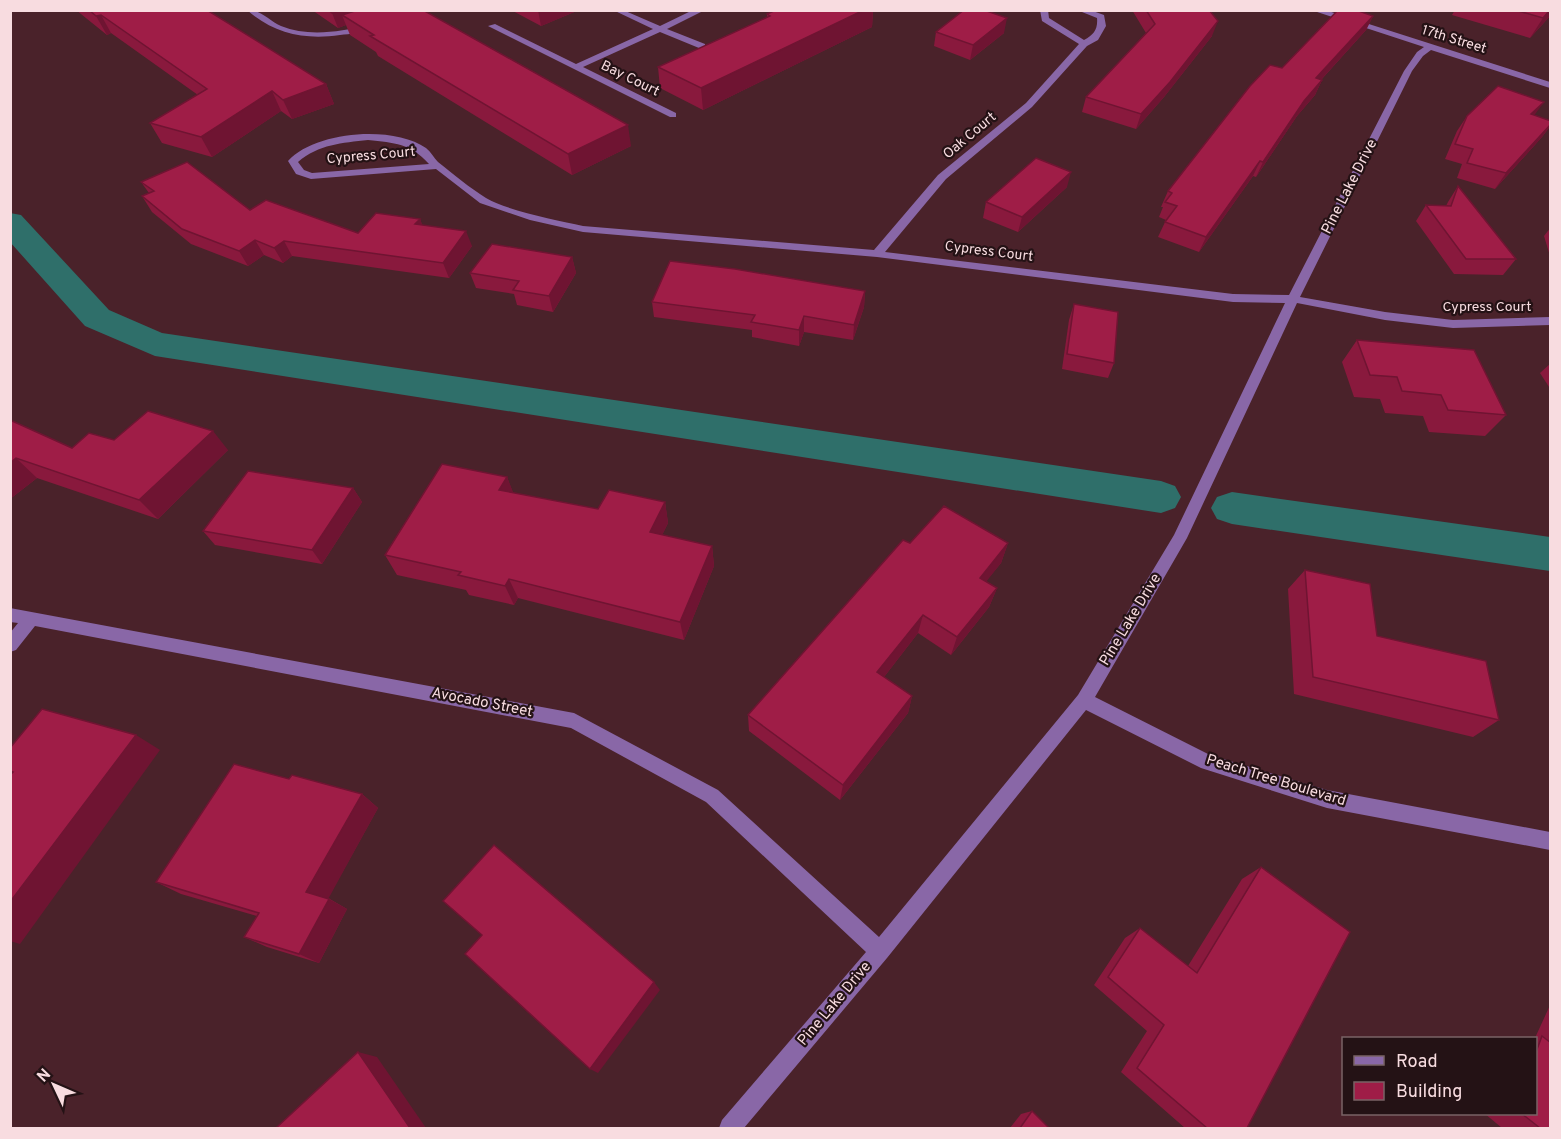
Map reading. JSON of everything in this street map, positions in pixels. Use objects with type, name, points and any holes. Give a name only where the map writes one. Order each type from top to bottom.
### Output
[{"type":"street","points":[[251,10],[280,29],[310,35],[358,30],[379,22]]},
{"type":"street","name":"Bay Court","points":[[576,67],[701,10]]},
{"type":"street","points":[[1044,10],[1045,19],[1084,44]]},
{"type":"street","name":"Oak Court","points":[[877,254],[942,177],[1029,105],[1084,44],[1095,38],[1102,26],[1101,17],[1081,10]]},
{"type":"street","name":"17th Street","points":[[1315,10],[1551,85]]},
{"type":"street","points":[[617,11],[702,46]]},
{"type":"street","name":"Bay Court","points":[[492,26],[673,115]]},
{"type":"street","name":"Pine Lake Drive","points":[[730,1128],[880,951],[1084,700],[1180,538],[1293,300],[1408,71],[1420,54],[1430,47]]},
{"type":"street","name":"Cypress Court","points":[[437,166],[311,176],[300,172],[293,161],[305,151],[327,142],[368,137],[404,141],[423,151],[437,166],[484,201],[534,218],[583,229],[877,254],[1233,298],[1293,300],[1385,316],[1453,324],[1551,321]]},
{"type":"street","name":"Avocado Street","points":[[10,615],[574,721],[712,796],[880,951]]},
{"type":"street","points":[[10,645],[32,618]]},
{"type":"street","name":"Peach Tree Boulevard","points":[[1084,700],[1207,762],[1316,795],[1551,841]]},
{"type":"building","points":[[89,10],[207,10],[326,84],[283,100],[272,91],[201,137],[150,123],[207,89],[101,15],[96,16]]},
{"type":"building","points":[[358,10],[423,10],[628,125],[568,154],[370,36],[374,35],[342,15]]},
{"type":"building","points":[[776,10],[864,10],[701,88],[658,67],[770,16],[767,14]]},
{"type":"building","points":[[964,10],[984,10],[1007,18],[973,45],[936,32]]},
{"type":"building","points":[[1146,10],[1209,10],[1218,21],[1170,82],[1141,114],[1086,97],[1155,24]]},
{"type":"building","points":[[1338,10],[1356,10],[1373,16],[1316,78],[1322,80],[1304,101],[1263,162],[1260,161],[1206,237],[1165,222],[1177,206],[1165,202],[1172,193],[1168,191],[1250,86],[1270,65],[1282,68]]},
{"type":"building","points":[[1515,10],[1550,10],[1543,18]]},
{"type":"building","points":[[1498,86],[1544,102],[1531,114],[1551,121],[1551,124],[1506,173],[1467,163],[1473,149],[1455,144],[1467,116]]},
{"type":"building","points":[[1036,158],[1071,172],[1022,217],[986,202]]},
{"type":"building","points":[[187,162],[250,210],[266,200],[358,233],[376,213],[420,219],[415,224],[466,231],[443,263],[284,241],[274,248],[255,240],[239,251],[182,229],[142,196],[154,191],[141,182]]},
{"type":"building","points":[[1458,186],[1516,259],[1466,259],[1426,205],[1451,206]]},
{"type":"building","points":[[492,244],[572,257],[549,296],[513,290],[519,281],[470,273]]},
{"type":"building","points":[[670,261],[735,269],[865,291],[854,325],[804,316],[799,330],[751,322],[755,315],[652,302]]},
{"type":"building","points":[[1074,304],[1118,312],[1114,363],[1067,354]]},
{"type":"building","points":[[1357,340],[1474,350],[1506,415],[1448,410],[1441,395],[1402,391],[1397,377],[1370,375]]},
{"type":"building","points":[[148,411],[213,431],[139,500],[16,458],[10,463],[10,420],[72,448],[89,433],[114,440]]},
{"type":"building","points":[[442,464],[507,477],[499,490],[598,509],[609,490],[665,502],[650,532],[712,546],[680,622],[509,579],[505,586],[458,575],[461,572],[385,555]]},
{"type":"building","points":[[248,471],[353,488],[312,550],[203,531]]},
{"type":"building","points":[[944,506],[1008,543],[980,578],[997,588],[957,637],[923,615],[877,672],[912,696],[843,785],[748,715],[903,540],[910,543]]},
{"type":"building","points":[[1305,570],[1370,584],[1377,636],[1486,661],[1499,720],[1313,677]]},
{"type":"building","points":[[42,709],[136,735],[10,902],[10,775],[13,772],[10,771],[10,748]]},
{"type":"building","points":[[234,764],[289,779],[292,775],[362,794],[306,892],[329,899],[299,954],[244,937],[259,913],[156,882]]},
{"type":"building","points":[[494,845],[654,982],[590,1069],[465,954],[482,935],[443,901]]},
{"type":"building","points":[[1261,867],[1350,932],[1247,1128],[1207,1128],[1137,1068],[1164,1025],[1108,977],[1140,928],[1197,973]]},
{"type":"building","points":[[1542,1036],[1551,1043],[1551,1128],[1540,1128],[1524,1115],[1537,1115],[1537,1049]]},
{"type":"building","points":[[358,1052],[410,1128],[276,1128]]},
{"type":"building","points":[[1032,1111],[1049,1128],[1020,1128]]},
{"type":"waterway","points":[[10,222],[97,318],[155,344],[1161,497]]},
{"type":"waterway","points":[[1232,508],[1550,554]]}]
